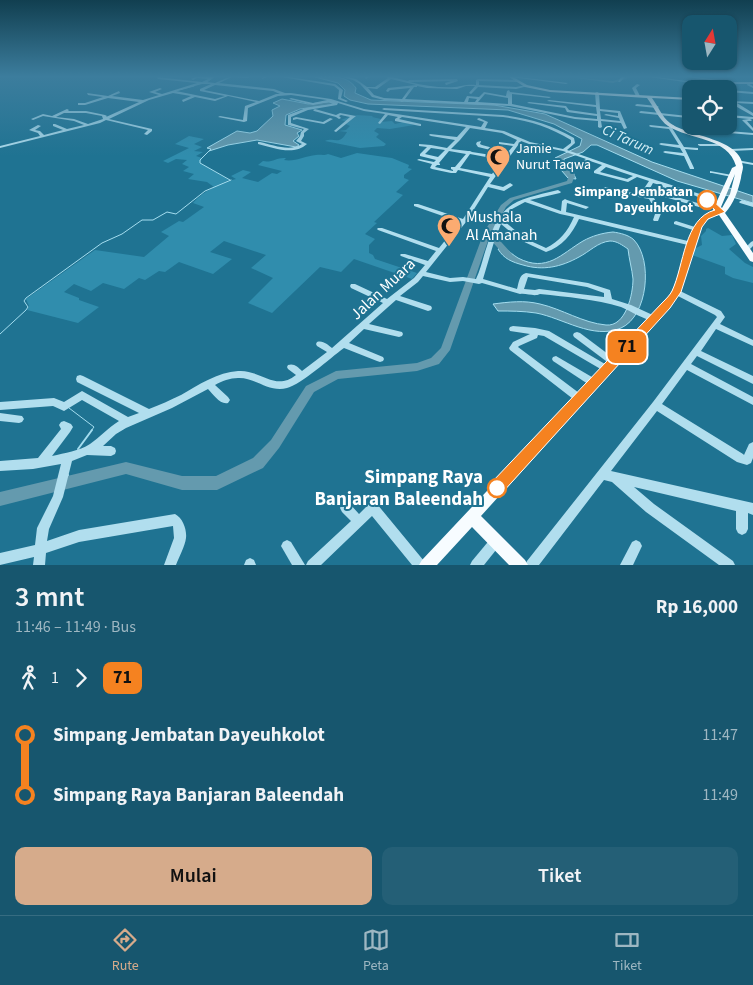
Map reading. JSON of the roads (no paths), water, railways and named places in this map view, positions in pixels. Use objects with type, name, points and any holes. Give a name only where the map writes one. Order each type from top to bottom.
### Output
[{"type":"main road","points":[[427,565],[654,319],[676,292],[696,229],[702,220],[718,211],[727,197],[733,180],[741,170],[731,150],[671,127],[654,103]]},
{"type":"main road","points":[[718,211],[753,259]]},
{"type":"main road","points":[[471,516],[520,565]]},
{"type":"street","points":[[78,104],[87,103]]},
{"type":"street","points":[[0,147],[107,119],[139,103]]},
{"type":"street","points":[[220,117],[244,121],[246,118],[246,107],[254,103]]},
{"type":"street","points":[[260,143],[294,150],[303,147],[305,144],[298,141],[302,133],[307,129],[288,124],[289,116],[307,109],[337,104],[335,103]]},
{"type":"street","points":[[339,103],[358,111]]},
{"type":"street","points":[[352,103],[403,110],[494,115],[535,122],[562,133],[574,141],[565,150]]},
{"type":"street","points":[[482,103],[510,105],[547,112],[599,118],[621,118]]},
{"type":"street","points":[[547,112],[549,103]]},
{"type":"street","points":[[554,103],[566,107],[568,111],[599,118]]},
{"type":"street","points":[[568,103],[617,111],[625,128]]},
{"type":"street","points":[[598,103],[600,127]]},
{"type":"street","points":[[639,104],[682,114]]},
{"type":"street","points":[[737,106],[752,116]]},
{"type":"street","points":[[332,119],[324,123],[295,118],[308,109],[337,116],[340,114],[353,117]]},
{"type":"street","points":[[642,110],[658,109],[682,114]]},
{"type":"street","points":[[350,110],[387,114],[420,125]]},
{"type":"street","points":[[398,117],[403,110]]},
{"type":"street","points":[[53,121],[65,111],[86,112],[151,130],[146,134]]},
{"type":"street","points":[[336,131],[358,111]]},
{"type":"street","points":[[380,123],[387,114]]},
{"type":"street","points":[[494,115],[492,118],[526,123]]},
{"type":"street","points":[[33,119],[43,116],[66,130]]},
{"type":"street","points":[[329,126],[338,120],[336,119],[339,117],[337,116]]},
{"type":"street","points":[[606,116],[621,118]]},
{"type":"street","points":[[737,116],[752,116]]},
{"type":"street","points":[[752,116],[744,120],[753,132]]},
{"type":"street","points":[[391,118],[398,117],[456,123],[507,133],[535,145],[565,150],[636,176],[701,196],[718,211]]},
{"type":"street","points":[[53,121],[70,118],[87,125]]},
{"type":"street","points":[[479,119],[486,122],[482,129]]},
{"type":"street","points":[[90,120],[96,122]]},
{"type":"street","points":[[66,124],[75,128]]},
{"type":"street","points":[[748,125],[753,125]]},
{"type":"street","points":[[40,126],[31,130],[39,132],[43,136]]},
{"type":"street","points":[[651,126],[671,127],[692,168]]},
{"type":"street","points":[[435,163],[469,127]]},
{"type":"street","points":[[737,132],[753,132]]},
{"type":"street","points":[[431,134],[460,138]]},
{"type":"street","points":[[445,134],[460,138]]},
{"type":"street","name":"Jalan Muara","points":[[209,384],[236,374],[252,375],[280,386],[287,386],[343,344],[422,273],[464,221],[520,139]]},
{"type":"street","points":[[479,142],[480,146],[506,158]]},
{"type":"street","points":[[501,143],[515,146]]},
{"type":"street","points":[[421,144],[447,152]]},
{"type":"street","points":[[664,144],[697,150]]},
{"type":"street","points":[[665,152],[686,154],[722,145]]},
{"type":"street","points":[[429,147],[423,156],[439,159]]},
{"type":"street","points":[[731,150],[753,150]]},
{"type":"street","points":[[456,169],[470,152]]},
{"type":"street","points":[[435,154],[470,152],[506,158]]},
{"type":"street","points":[[480,160],[506,158]]},
{"type":"street","points":[[580,165],[590,158]]},
{"type":"street","points":[[419,160],[493,176]]},
{"type":"street","points":[[739,164],[753,164]]},
{"type":"street","points":[[605,165],[596,172],[628,181],[636,176]]},
{"type":"street","points":[[712,172],[733,180]]},
{"type":"street","points":[[652,181],[646,187],[650,198],[659,212],[656,220]]},
{"type":"street","points":[[487,185],[504,189],[510,185]]},
{"type":"street","points":[[666,185],[660,194],[699,205]]},
{"type":"street","points":[[605,189],[650,198]]},
{"type":"street","points":[[478,281],[500,221],[509,208],[525,201],[558,192]]},
{"type":"street","points":[[525,201],[563,213],[692,244]]},
{"type":"street","points":[[563,213],[564,201],[571,201],[586,207]]},
{"type":"street","points":[[742,202],[753,205]]},
{"type":"street","points":[[416,205],[464,221]]},
{"type":"street","points":[[500,221],[522,239],[546,250],[558,244],[574,224],[577,216]]},
{"type":"street","points":[[581,227],[585,218]]},
{"type":"street","points":[[676,224],[696,229]]},
{"type":"street","points":[[380,229],[417,240],[440,250]]},
{"type":"street","points":[[746,250],[753,243]]},
{"type":"street","points":[[403,255],[429,264]]},
{"type":"street","points":[[422,273],[450,280],[478,281],[520,292],[521,290],[536,293],[539,291],[608,301],[628,307],[654,319]]},
{"type":"street","points":[[521,290],[523,278],[525,275],[530,275],[588,285],[609,292],[608,301]]},
{"type":"street","points":[[353,286],[388,302]]},
{"type":"street","points":[[531,565],[656,405],[721,318],[718,313],[676,292]]},
{"type":"street","points":[[395,297],[428,308]]},
{"type":"street","points":[[364,326],[399,334]]},
{"type":"street","points":[[716,326],[753,342]]},
{"type":"street","points":[[514,329],[546,333],[610,366]]},
{"type":"street","points":[[535,331],[534,336],[520,342],[513,348],[580,399]]},
{"type":"street","points":[[577,335],[610,366]]},
{"type":"street","points":[[320,344],[332,352]]},
{"type":"street","points":[[343,344],[380,359]]},
{"type":"street","points":[[696,352],[753,380]]},
{"type":"street","points":[[556,359],[594,383]]},
{"type":"street","points":[[686,365],[753,401]]},
{"type":"street","points":[[291,367],[302,375]]},
{"type":"street","points":[[80,379],[148,413]]},
{"type":"street","points":[[0,466],[67,460],[88,451],[115,429],[128,422],[188,396],[209,384],[225,400]]},
{"type":"street","points":[[0,406],[54,402],[64,407],[82,395],[128,422]]},
{"type":"street","points":[[656,405],[741,459],[747,460],[752,453]]},
{"type":"street","points":[[0,417],[19,419]]},
{"type":"street","points":[[41,462],[67,429],[68,427],[64,425]]},
{"type":"street","points":[[88,451],[111,451]]},
{"type":"street","points":[[39,565],[39,550],[43,528],[58,497],[67,460]]},
{"type":"street","points":[[602,474],[748,508],[742,529]]},
{"type":"street","points":[[616,478],[650,508],[729,565]]},
{"type":"street","points":[[346,508],[358,522]]},
{"type":"street","points":[[312,565],[374,509],[420,565]]},
{"type":"street","points":[[4,561],[79,536],[175,520],[178,524],[180,536],[170,565]]},
{"type":"street","points":[[476,565],[496,541]]},
{"type":"street","points":[[287,546],[299,565]]},
{"type":"street","points":[[626,565],[636,546]]},
{"type":"waterway","points":[[209,151],[200,160],[200,163],[230,180]]},
{"type":"waterway","points":[[488,233],[503,206],[512,199],[570,182],[572,175],[569,170]]},
{"type":"waterway","points":[[0,334],[26,310],[28,307],[24,301],[26,298],[102,243],[122,234],[142,220],[153,220],[167,212],[176,214],[205,191],[231,180]]},
{"type":"waterway","points":[[0,499],[126,468],[182,483],[217,483],[258,463],[275,444],[310,389],[336,375],[417,367],[435,361],[445,350],[488,233]]},
{"type":"waterway","points":[[488,233],[508,254]]},
{"type":"waterway","points":[[69,408],[94,427],[91,431]]},
{"type":"waterway","points":[[78,449],[92,430]]},
{"type":"waterway","points":[[68,475],[68,482]]},
{"type":"place","name":"Jamie Nurut Taqwa","points":[[498,178]]},
{"type":"place","name":"Simpang Jembatan Dayeuhkolot","points":[[707,200]]},
{"type":"place","name":"Mushala Al Amanah","points":[[449,247]]},
{"type":"place","name":"Simpang Raya Banjaran Baleendah","points":[[497,488]]},
{"type":"water label","name":"Ci Tarum","points":[[628,140]]}]
